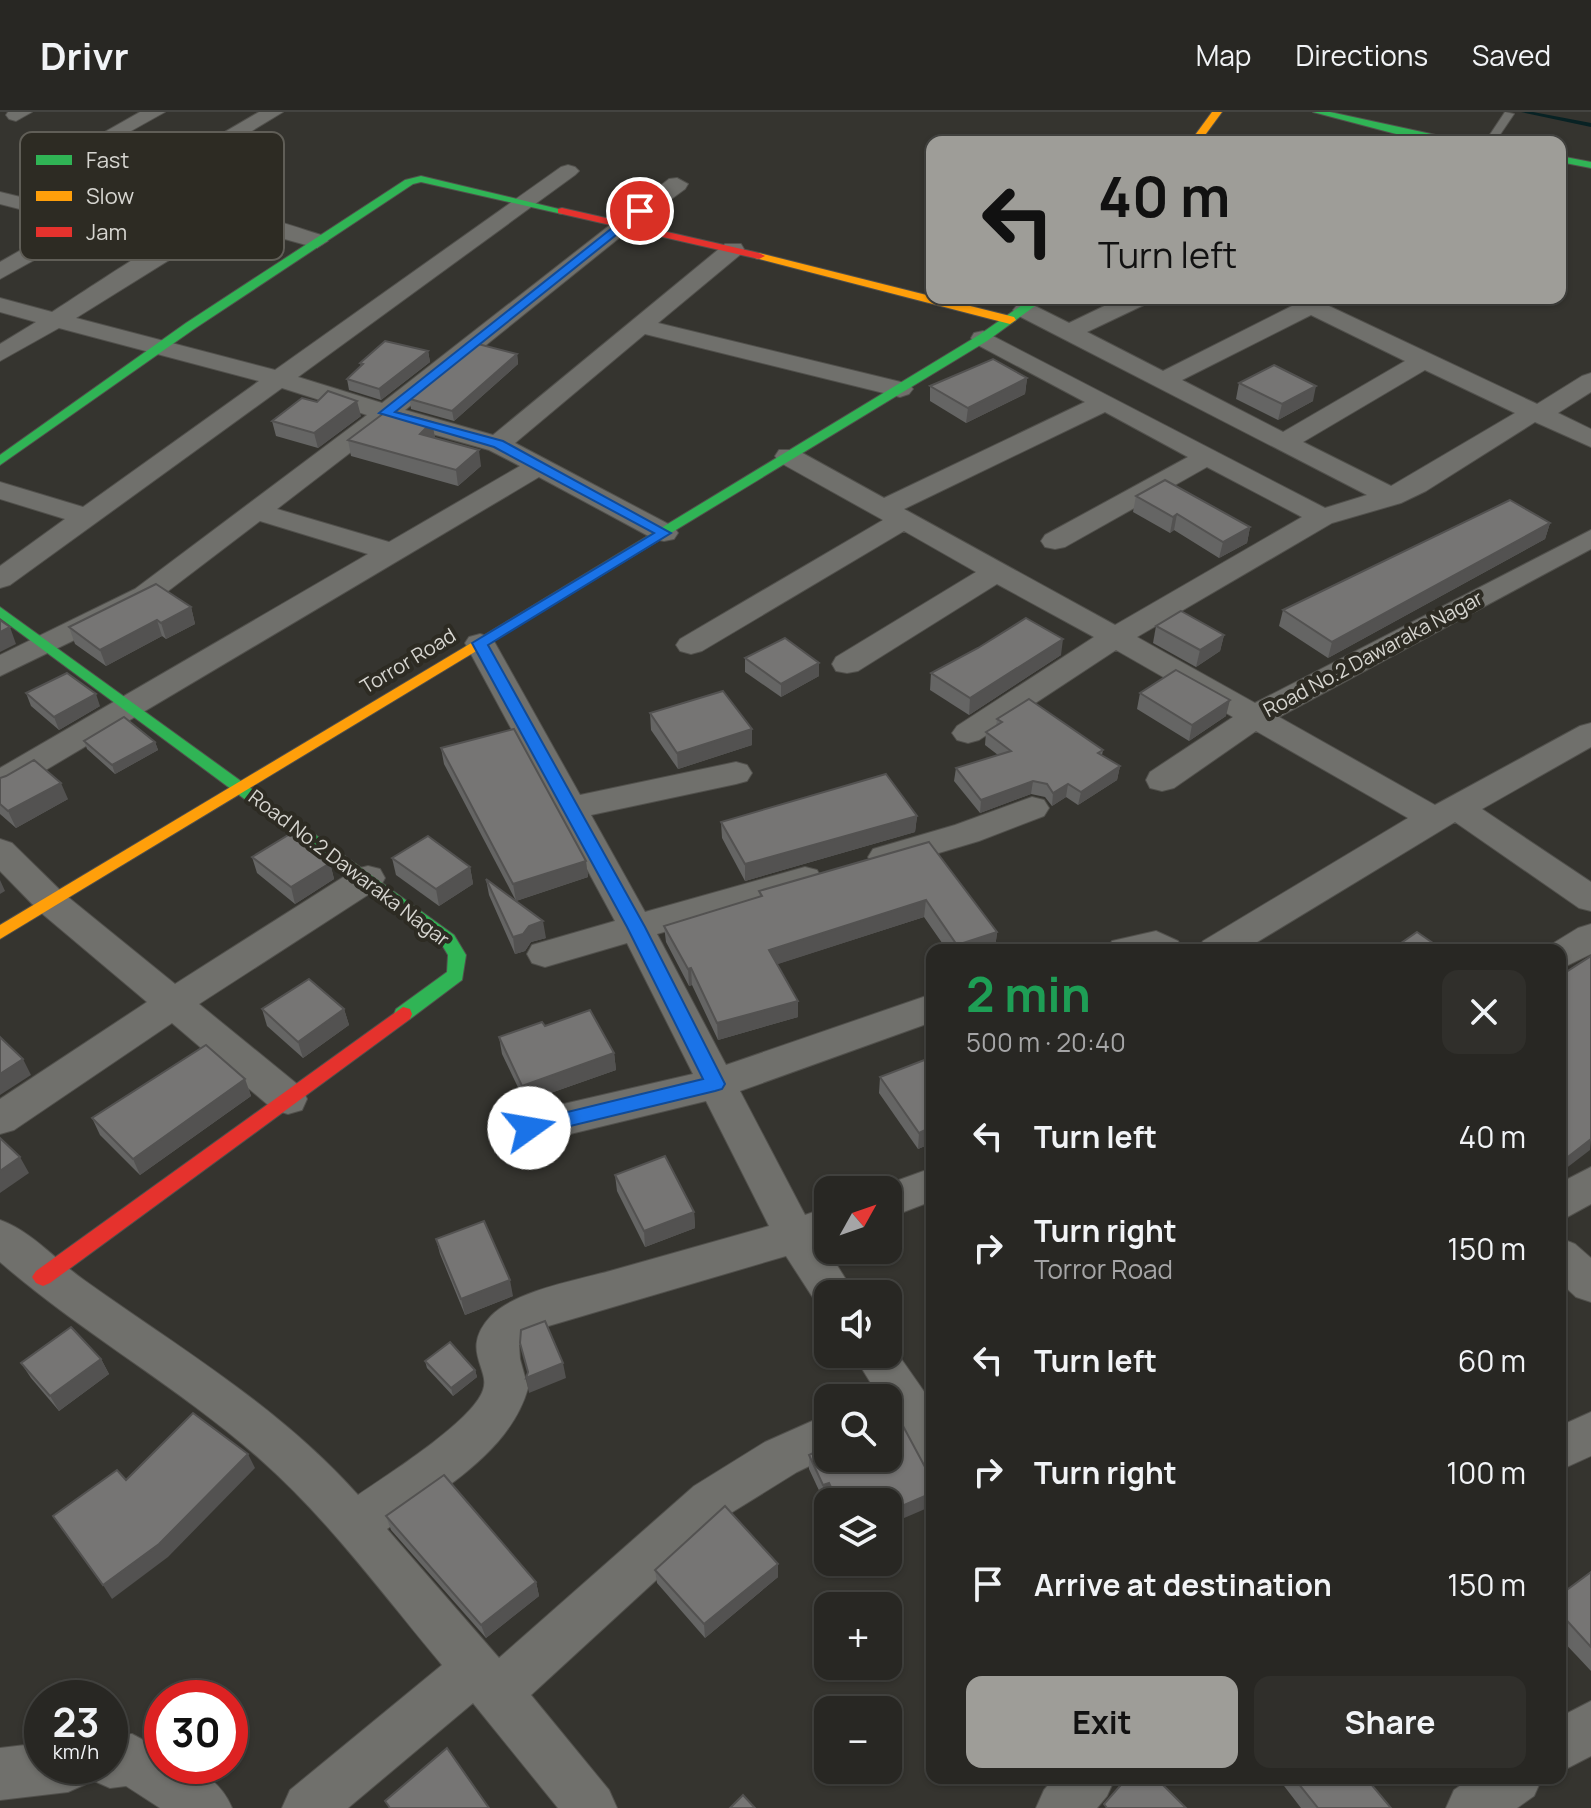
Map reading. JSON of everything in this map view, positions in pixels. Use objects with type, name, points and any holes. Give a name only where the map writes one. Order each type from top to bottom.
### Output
[{"type":"street","points":[[117,132],[155,112]]},
{"type":"street","points":[[1199,136],[1217,112]]},
{"type":"street","points":[[1318,112],[1425,136]]},
{"type":"street","points":[[236,115],[267,116]]},
{"type":"street","points":[[240,132],[267,116]]},
{"type":"street","points":[[1566,160],[1591,165]]},
{"type":"street","points":[[0,579],[568,171]]},
{"type":"street","points":[[0,461],[43,435],[158,348],[317,241],[415,180],[427,180],[621,225],[926,289]]},
{"type":"street","points":[[0,667],[145,595],[386,413],[621,225],[677,184]]},
{"type":"street","points":[[284,233],[317,241]]},
{"type":"street","points":[[498,444],[733,249]]},
{"type":"street","points":[[0,272],[21,260]]},
{"type":"street","points":[[0,354],[152,260]]},
{"type":"street","points":[[1001,304],[1025,309],[1391,497]]},
{"type":"street","points":[[1069,332],[1127,304]]},
{"type":"street","points":[[1163,380],[1298,304]]},
{"type":"street","points":[[1306,304],[1591,439]]},
{"type":"street","points":[[0,305],[277,378],[498,444],[664,533]]},
{"type":"street","name":"Torror Road","points":[[0,933],[664,533],[983,338],[1025,309]]},
{"type":"street","points":[[640,326],[900,389]]},
{"type":"street","points":[[983,338],[1322,517]]},
{"type":"street","points":[[1284,442],[1424,360]]},
{"type":"street","points":[[968,733],[1115,637],[1322,517],[1391,497],[1416,485],[1591,381]]},
{"type":"street","points":[[691,645],[894,514],[1106,402]]},
{"type":"street","points":[[788,456],[1256,716],[1445,813],[1591,899]]},
{"type":"street","points":[[1055,541],[1208,456]]},
{"type":"street","points":[[0,782],[131,708],[539,466]]},
{"type":"street","points":[[0,490],[87,517]]},
{"type":"street","points":[[256,511],[392,552]]},
{"type":"street","name":"Road No.2 Dawaraka Nagar","points":[[1162,780],[1256,716],[1591,538]]},
{"type":"street","points":[[847,664],[998,571]]},
{"type":"street","name":"Road No.2 Dawaraka Nagar","points":[[0,611],[368,878],[454,946],[460,959],[456,975],[43,1277]]},
{"type":"street","points":[[480,643],[636,927],[715,1084],[811,1230],[829,1280]]},
{"type":"street","points":[[1226,944],[1445,813],[1591,733]]},
{"type":"street","points":[[569,808],[736,773]]},
{"type":"street","points":[[545,954],[967,833],[1032,808]]},
{"type":"street","points":[[0,851],[51,902],[288,1099]]},
{"type":"street","points":[[0,1119],[368,878]]},
{"type":"street","points":[[1566,952],[1591,937]]},
{"type":"street","points":[[529,1128],[715,1084],[926,1010]]},
{"type":"street","points":[[1566,1200],[1591,1183]]},
{"type":"street","points":[[902,1196],[926,1186]]},
{"type":"street","points":[[354,1526],[483,1425],[506,1387],[497,1356],[503,1333],[511,1324],[529,1314],[565,1302],[811,1230]]},
{"type":"street","points":[[0,1237],[43,1277],[181,1370],[277,1444],[317,1484],[488,1680],[591,1808]]},
{"type":"street","points":[[1566,1261],[1591,1284]]},
{"type":"street","points":[[885,1368],[909,1400],[926,1435]]},
{"type":"street","points":[[1566,1446],[1591,1433]]},
{"type":"street","points":[[308,1808],[488,1680],[710,1501],[781,1457],[814,1442]]},
{"type":"street","points":[[1566,1743],[1591,1726]]},
{"type":"street","points":[[128,1760],[206,1808]]},
{"type":"street","points":[[0,1774],[24,1771]]},
{"type":"street","points":[[1062,1808],[1084,1784]]},
{"type":"street","points":[[1472,1808],[1507,1784]]},
{"type":"lane","points":[[1494,136],[1509,114]]},
{"type":"building","points":[[385,341],[428,351],[379,389],[347,379],[363,364],[360,363]]},
{"type":"building","points":[[478,344],[517,354],[452,411],[410,399]]},
{"type":"building","points":[[993,359],[1027,378],[968,408],[930,386]]},
{"type":"building","points":[[1274,365],[1316,386],[1282,404],[1239,383]]},
{"type":"building","points":[[328,391],[357,401],[314,433],[272,421],[302,398],[317,402]]},
{"type":"building","points":[[388,410],[432,422],[420,434],[479,450],[456,470],[348,440]]},
{"type":"building","points":[[1165,480],[1250,527],[1223,542],[1177,514],[1173,517],[1136,496]]},
{"type":"building","points":[[1510,500],[1550,523],[1332,642],[1283,610]]},
{"type":"building","points":[[156,584],[191,607],[161,623],[157,620],[100,650],[69,627]]},
{"type":"building","points":[[1181,611],[1224,635],[1200,650],[1156,626]]},
{"type":"building","points":[[1026,618],[1063,639],[970,698],[931,673],[978,648]]},
{"type":"building","points":[[0,620],[10,627],[0,632]]},
{"type":"building","points":[[785,638],[819,663],[781,684],[745,658]]},
{"type":"building","points":[[1176,670],[1230,700],[1192,725],[1140,693]]},
{"type":"building","points":[[67,673],[96,694],[54,717],[26,693]]},
{"type":"building","points":[[723,691],[752,729],[677,753],[650,713]]},
{"type":"building","points":[[1029,699],[1103,750],[1098,753],[1120,766],[1081,792],[1068,784],[1053,793],[1047,784],[1033,781],[981,800],[956,768],[1011,751],[986,732],[1002,722],[997,719]]},
{"type":"building","points":[[124,717],[155,742],[112,765],[84,741]]},
{"type":"building","points":[[514,729],[586,861],[513,884],[441,748]]},
{"type":"building","points":[[34,760],[61,783],[8,811],[0,804],[0,778]]},
{"type":"building","points":[[886,774],[917,816],[745,864],[721,822]]},
{"type":"building","points":[[290,834],[330,863],[291,887],[252,857]]},
{"type":"building","points":[[428,836],[470,867],[436,889],[392,858]]},
{"type":"building","points":[[929,842],[997,932],[956,944],[926,900],[769,950],[798,1001],[717,1023],[691,968],[688,969],[664,926],[762,896],[759,891]]},
{"type":"building","points":[[486,879],[543,921],[513,937]]},
{"type":"building","points":[[1417,932],[1434,944],[1400,944]]},
{"type":"building","points":[[1591,956],[1591,1139],[1566,1158],[1566,972]]},
{"type":"building","points":[[309,979],[344,1009],[298,1042],[262,1009]]},
{"type":"building","points":[[590,1010],[614,1053],[522,1086],[499,1037],[542,1022],[545,1026]]},
{"type":"building","points":[[0,1037],[23,1059],[0,1074]]},
{"type":"building","points":[[206,1045],[245,1079],[133,1159],[92,1118]]},
{"type":"building","points":[[926,1059],[926,1130],[919,1133],[880,1077]]},
{"type":"building","points":[[0,1138],[20,1157],[0,1171]]},
{"type":"building","points":[[665,1156],[694,1212],[644,1231],[615,1175]]},
{"type":"building","points":[[484,1221],[510,1280],[461,1299],[436,1239]]},
{"type":"building","points":[[545,1321],[563,1363],[526,1378],[528,1372],[520,1343],[521,1330]]},
{"type":"building","points":[[71,1327],[101,1359],[50,1396],[21,1363]]},
{"type":"building","points":[[450,1342],[475,1370],[451,1388],[425,1361]]},
{"type":"building","points":[[193,1413],[248,1454],[159,1544],[103,1585],[53,1516],[117,1470],[126,1480]]},
{"type":"building","points":[[902,1424],[926,1469],[926,1496],[902,1506],[902,1488],[831,1488],[829,1483],[823,1485],[817,1472],[902,1472]]},
{"type":"building","points":[[444,1475],[536,1582],[481,1625],[386,1516]]},
{"type":"building","points":[[725,1506],[778,1564],[704,1624],[655,1570]]},
{"type":"building","points":[[1591,1572],[1591,1647],[1566,1620],[1566,1591]]},
{"type":"building","points":[[447,1748],[489,1808],[390,1808],[385,1801]]},
{"type":"building","points":[[1122,1784],[1162,1784],[1186,1808],[1107,1808],[1104,1804]]},
{"type":"building","points":[[1299,1784],[1371,1784],[1391,1808],[1318,1808]]},
{"type":"building","points":[[743,1795],[755,1808],[730,1808]]},
{"type":"waterway","points":[[1524,112],[1591,125]]},
{"type":"traffic: fast","points":[[1318,112],[1425,136]]},
{"type":"traffic: fast","points":[[1566,160],[1591,165]]},
{"type":"traffic: fast","points":[[0,461],[190,326],[409,182],[421,179],[562,211]]},
{"type":"traffic: fast","points":[[473,647],[983,338],[1031,304]]},
{"type":"traffic: fast","points":[[0,611],[448,940],[457,955],[456,975],[403,1014]]},
{"type":"traffic: slow","points":[[1199,136],[1217,112]]},
{"type":"traffic: slow","points":[[759,256],[926,299]]},
{"type":"traffic: slow","points":[[947,304],[1010,320]]},
{"type":"traffic: slow","points":[[0,933],[473,647]]},
{"type":"traffic: jam","points":[[562,211],[759,256]]},
{"type":"traffic: jam","points":[[43,1277],[403,1014]]},
{"type":"route","points":[[529,1128],[715,1084],[636,927],[480,643],[664,533],[498,444],[386,413],[640,211]]}]
